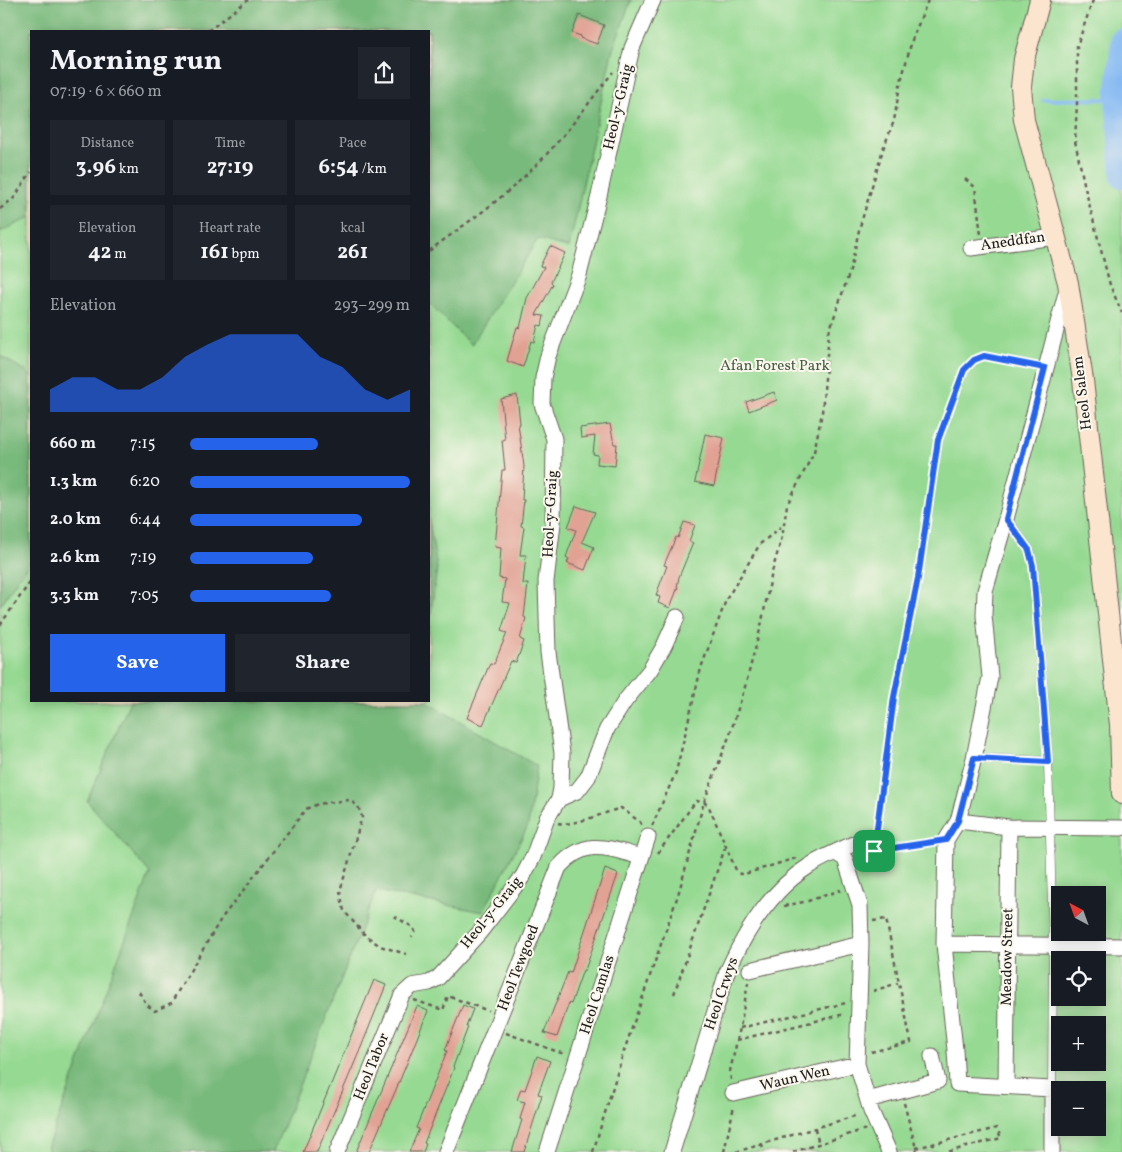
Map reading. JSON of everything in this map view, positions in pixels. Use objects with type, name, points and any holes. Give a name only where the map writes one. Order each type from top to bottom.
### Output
[{"type":"main road","name":"Heol Salem","points":[[1040,0],[1024,58],[1021,87],[1024,120],[1068,283],[1083,380],[1119,715],[1122,794]]},
{"type":"street","name":"Heol-y-Graig","points":[[407,990],[438,978],[480,932],[534,857],[547,818],[559,799],[562,753],[548,652],[546,582],[553,523],[554,439],[542,404],[543,378],[548,356],[579,276],[600,196],[632,48],[653,0]]},
{"type":"street","name":"Aneddfan","points":[[977,247],[1055,237]]},
{"type":"street","points":[[1051,1089],[957,1084],[944,944],[946,840],[958,821],[974,758],[990,677],[984,615],[985,591],[1006,519],[1068,283]]},
{"type":"street","points":[[559,799],[577,791],[588,777],[607,729],[625,701],[650,670],[664,646],[677,617]]},
{"type":"street","points":[[958,821],[1009,827],[1122,828]]},
{"type":"street","name":"Meadow Street","points":[[1006,1086],[1009,827]]},
{"type":"street","name":"Heol Crwys","points":[[672,1152],[727,972],[738,947],[763,910],[787,884],[808,866],[826,856],[840,856],[873,834]]},
{"type":"street","name":"Heol Camlas","points":[[547,1152],[648,837]]},
{"type":"street","name":"Heol Tewgoed","points":[[446,1152],[559,866],[568,856],[580,850],[594,847],[606,848],[639,863]]},
{"type":"street","points":[[840,856],[854,885],[860,905],[861,944],[857,1060],[872,1112],[889,1152]]},
{"type":"street","points":[[749,974],[861,944]]},
{"type":"street","points":[[944,944],[1122,946]]},
{"type":"street","name":"Heol Tabor","points":[[338,1152],[407,990]]},
{"type":"street","points":[[872,1112],[901,1091],[938,1081],[932,1056]]},
{"type":"street","name":"Waun Wen","points":[[733,1093],[857,1060]]},
{"type":"street","points":[[1052,1136],[1052,1152]]},
{"type":"lane","points":[[1006,519],[1029,550],[1033,566],[1048,762],[1053,946],[1052,1081]]},
{"type":"lane","points":[[974,758],[1048,762]]},
{"type":"path","points":[[209,30],[248,0]]},
{"type":"path","points":[[593,1152],[624,1051],[678,895],[704,802],[730,734],[745,687],[782,537],[787,504],[814,452],[822,413],[829,332],[850,271],[859,230],[883,149],[894,121],[900,84],[912,40],[928,0]]},
{"type":"path","points":[[1093,0],[1077,46],[1075,141],[1110,285],[1122,313]]},
{"type":"path","points":[[430,250],[498,200],[528,173],[569,130],[617,66]]},
{"type":"path","points":[[0,209],[14,198],[30,174]]},
{"type":"path","points":[[965,179],[975,187],[977,247]]},
{"type":"path","points":[[873,834],[894,697],[918,578],[938,440],[951,402],[964,370],[974,360],[984,356],[1045,368]]},
{"type":"path","points":[[648,837],[676,772],[701,668],[726,600],[760,544],[781,527]]},
{"type":"path","points":[[0,626],[30,582]]},
{"type":"path","points":[[139,992],[147,1005],[155,1011],[171,1003],[221,919],[306,810],[318,804],[349,800],[358,806],[362,817],[340,892],[344,911],[365,936],[380,946],[406,954]]},
{"type":"path","points":[[639,863],[655,857],[696,801],[704,802],[709,807],[725,847],[736,870],[740,874],[797,858]]},
{"type":"path","points":[[547,818],[561,824],[576,822],[621,808],[640,822],[648,837]]},
{"type":"path","points":[[840,856],[946,840]]},
{"type":"path","points":[[674,994],[725,847]]},
{"type":"path","points":[[782,906],[808,901],[854,885]]},
{"type":"path","points":[[394,916],[411,926],[415,931],[412,937]]},
{"type":"path","points":[[857,1060],[911,1042],[886,919]]},
{"type":"path","points":[[724,1152],[734,1106],[730,1071],[740,1028],[749,974]]},
{"type":"path","points":[[737,1040],[859,1002],[898,984]]},
{"type":"path","points":[[407,990],[443,1010],[448,996],[498,1022],[578,1058]]},
{"type":"path","points":[[740,1028],[859,1002]]},
{"type":"path","points":[[901,1091],[917,1150],[997,1128],[1001,1138],[947,1152]]},
{"type":"path","points":[[736,1152],[872,1112]]},
{"type":"path","points":[[793,1152],[819,1144],[872,1112]]},
{"type":"path","points":[[815,1129],[819,1144]]},
{"type":"path","points":[[762,1144],[764,1152]]},
{"type":"green space","name":"Afan Forest Park","points":[[0,0],[1122,0],[1122,1152],[0,1152]]},
{"type":"green space","points":[[0,0],[631,0],[612,52],[569,248],[538,239],[471,345],[430,304],[430,30],[30,30],[30,217],[0,232]]},
{"type":"green space","points":[[0,356],[26,371],[30,376],[30,561],[0,606]]},
{"type":"green space","points":[[430,526],[437,568],[430,620]]},
{"type":"green space","points":[[130,702],[427,702],[537,766],[528,826],[483,912],[376,891],[273,1152],[50,1152],[47,1148],[150,873],[87,801]]},
{"type":"building","points":[[579,15],[604,25],[597,44],[572,33]]},
{"type":"building","points":[[550,246],[565,253],[551,282],[553,284],[536,315],[544,316],[542,326],[538,325],[534,342],[531,341],[523,367],[507,361],[517,327],[520,328],[527,298],[544,267],[540,266]]},
{"type":"building","points":[[774,392],[777,400],[749,411],[746,402]]},
{"type":"building","points":[[517,395],[520,424],[518,424],[524,466],[522,500],[524,500],[521,526],[524,527],[520,555],[526,555],[523,584],[528,584],[524,617],[526,618],[520,639],[524,641],[516,663],[511,661],[483,725],[467,718],[490,663],[494,664],[507,633],[501,631],[510,603],[502,602],[505,579],[499,578],[501,548],[495,547],[502,470],[505,470],[502,440],[505,440],[501,399]]},
{"type":"building","points":[[610,424],[614,444],[617,444],[615,466],[597,464],[598,455],[593,454],[595,436],[581,438],[580,428]]},
{"type":"building","points":[[705,434],[724,438],[714,486],[695,482]]},
{"type":"building","points":[[576,506],[595,512],[582,542],[594,547],[585,570],[567,563],[569,559],[566,557],[576,530],[568,527]]},
{"type":"building","points":[[684,522],[695,525],[689,541],[693,543],[679,577],[678,587],[670,608],[658,603],[660,597],[656,595],[667,566],[664,565]]},
{"type":"building","points":[[605,869],[618,874],[585,970],[583,970],[571,1004],[569,1003],[557,1037],[544,1033],[568,972],[571,973]]},
{"type":"building","points":[[374,980],[386,985],[362,1045],[317,1152],[303,1152]]},
{"type":"building","points":[[463,1005],[473,1009],[454,1068],[424,1143],[426,1144],[423,1152],[409,1152],[419,1129],[416,1128]]},
{"type":"building","points":[[417,1006],[428,1011],[398,1085],[369,1152],[356,1152]]},
{"type":"building","points":[[537,1056],[550,1061],[538,1094],[542,1095],[524,1152],[512,1152],[522,1120],[520,1119],[525,1102],[517,1100],[521,1089],[525,1090]]},
{"type":"waterway","points":[[1122,39],[1116,99],[1122,177]]},
{"type":"waterway","points":[[1043,100],[1116,99]]},
{"type":"route","points":[[984,356],[1045,368],[1006,519],[1029,550],[1033,566],[1048,762],[974,758],[958,821],[946,840],[874,851],[894,697],[918,578],[938,440],[951,402],[964,370],[974,360],[984,356]]}]
